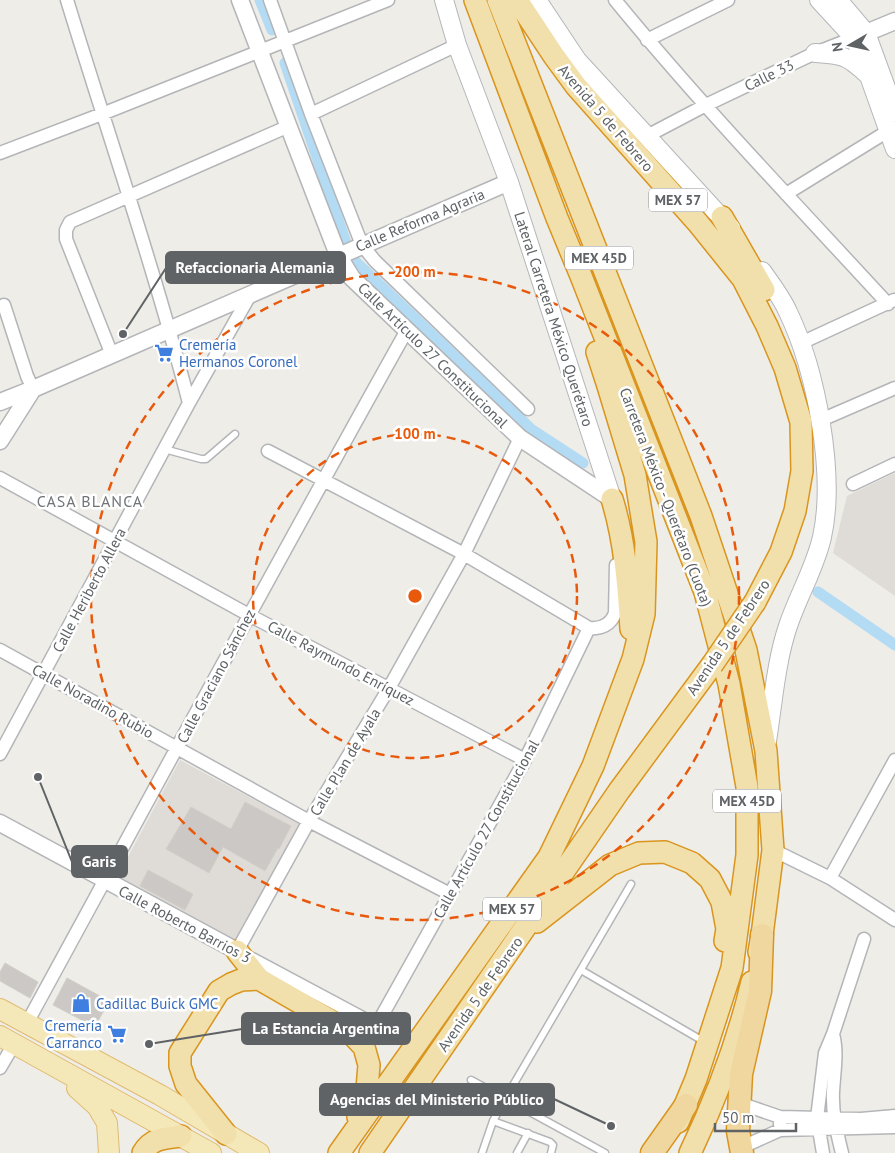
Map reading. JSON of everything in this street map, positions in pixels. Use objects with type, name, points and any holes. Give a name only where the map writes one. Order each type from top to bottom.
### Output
[{"type":"highway","name":"Carretera México - Querétaro (Cuota)","points":[[475,0],[557,218],[705,592],[729,684],[747,787],[747,855],[732,968],[696,1079],[663,1153]]},
{"type":"highway","name":"Carretera México - Querétaro (Cuota)","points":[[498,0],[712,545],[746,650],[766,751],[773,850],[762,935],[748,996],[729,1059],[690,1153]]},
{"type":"highway","name":"Avenida 5 de Febrero","points":[[370,1153],[619,791],[712,665],[755,602],[781,552],[795,511],[811,421],[743,279],[698,223],[576,86],[517,0]]},
{"type":"highway","points":[[722,217],[753,269],[778,317],[811,421]]},
{"type":"highway","name":"Avenida 5 de Febrero","points":[[345,1145],[549,857],[593,766],[633,660],[644,614],[646,542],[634,475],[608,386],[571,280],[557,218]]},
{"type":"highway","points":[[612,498],[625,552],[633,660]]},
{"type":"highway","points":[[521,934],[610,865],[639,853],[665,852],[692,863],[710,879],[722,902],[727,929],[721,978],[703,1041],[696,1079]]},
{"type":"highway","points":[[747,1150],[738,1131],[741,1074],[760,991],[762,935]]},
{"type":"highway","points":[[237,952],[259,979],[349,1031],[364,1047],[369,1065],[367,1089],[345,1145]]},
{"type":"highway","points":[[226,1134],[186,1084],[180,1066],[180,1053],[219,992],[235,981],[259,979]]},
{"type":"highway","points":[[652,1153],[686,1105]]},
{"type":"highway","points":[[143,1153],[147,1146],[155,1140],[181,1136]]},
{"type":"main road","name":"Lateral Carretera México Querétaro","points":[[444,0],[457,45],[509,182],[612,498]]},
{"type":"main road","points":[[537,0],[577,60],[722,217],[755,259],[788,311],[801,343],[811,421],[827,492],[822,537],[812,570],[788,627],[777,677],[766,751]]},
{"type":"main road","points":[[819,0],[860,35]]},
{"type":"main road","points":[[838,0],[860,35],[895,112]]},
{"type":"main road","points":[[860,35],[859,48],[895,149]]},
{"type":"main road","points":[[814,53],[842,55],[852,60],[868,74]]},
{"type":"main road","points":[[0,1009],[152,1091],[259,1153]]},
{"type":"main road","points":[[7,1040],[211,1153]]},
{"type":"main road","points":[[56,1068],[97,1106],[107,1123],[109,1153]]},
{"type":"street","points":[[67,0],[102,114],[130,196],[170,329],[189,403]]},
{"type":"street","name":"Calle Artículo 27 Constitucional","points":[[240,0],[338,255],[352,278],[520,438],[612,498]]},
{"type":"street","name":"Calle Artículo 27 Constitucional","points":[[270,0],[362,245],[374,262],[528,408]]},
{"type":"street","points":[[0,153],[286,42],[388,0]]},
{"type":"street","points":[[615,0],[647,40],[786,194],[892,302],[801,343]]},
{"type":"street","points":[[647,40],[728,0]]},
{"type":"street","name":"Calle 33","points":[[647,136],[706,105],[814,53],[895,21]]},
{"type":"street","points":[[312,114],[457,45]]},
{"type":"street","points":[[112,355],[66,239],[66,230],[70,222],[289,126]]},
{"type":"street","points":[[786,194],[888,131]]},
{"type":"street","name":"Calle Reforma Agraria","points":[[0,402],[509,182]]},
{"type":"street","name":"Calle Heriberto Allera","points":[[0,754],[189,403],[250,295]]},
{"type":"street","points":[[0,441],[33,389],[4,304]]},
{"type":"street","name":"Calle Graciano Sánchez","points":[[27,1023],[322,480],[407,330]]},
{"type":"street","points":[[811,421],[895,388]]},
{"type":"street","name":"Calle Plan de Ayala","points":[[237,952],[309,821],[390,688],[464,554],[520,438]]},
{"type":"street","points":[[268,451],[464,554],[589,628]]},
{"type":"street","points":[[853,484],[895,464]]},
{"type":"street","name":"Calle Raymundo Enríquez","points":[[0,478],[249,614],[525,760]]},
{"type":"street","name":"Lateral Carretera México Querétaro","points":[[589,628],[606,625],[615,613],[616,552],[612,498]]},
{"type":"street","name":"Calle Artículo 27 Constitucional","points":[[372,1023],[379,1021],[525,760],[589,628]]},
{"type":"street","name":"Calle Noradino Rubio","points":[[0,650],[309,821],[450,894]]},
{"type":"street","points":[[830,878],[895,760]]},
{"type":"street","name":"Calle Roberto Barrios 3","points":[[0,823],[372,1023]]},
{"type":"street","points":[[773,850],[830,878],[895,920]]},
{"type":"street","points":[[823,1153],[817,1124],[824,1053],[833,1034],[864,939]]},
{"type":"street","points":[[747,1150],[748,1106],[760,1028],[760,991]]},
{"type":"street","points":[[833,1034],[836,1050],[833,1093],[835,1124],[842,1153]]},
{"type":"street","points":[[0,1068],[7,1040]]},
{"type":"street","points":[[748,1106],[780,1123],[895,1127]]},
{"type":"street","points":[[835,1124],[861,1119],[895,1116]]},
{"type":"street","points":[[747,1150],[780,1123]]},
{"type":"lane","points":[[164,449],[201,460],[235,434]]},
{"type":"lane","points":[[482,1153],[493,1121],[505,1099],[631,884]]},
{"type":"lane","points":[[581,970],[703,1041]]},
{"type":"lane","points":[[471,1080],[605,1153]]},
{"type":"lane","points":[[493,1121],[552,1143],[551,1153]]},
{"type":"lane","points":[[517,1153],[528,1133]]},
{"type":"shaded area","points":[[895,473],[895,596],[833,553],[847,496]]},
{"type":"shaded area","points":[[180,760],[301,825],[238,945],[116,879]]},
{"type":"building","points":[[245,802],[291,826],[265,871],[223,847],[209,873],[166,849],[191,807],[231,829]]},
{"type":"building","points":[[148,870],[193,894],[185,910],[140,886]]},
{"type":"building","points":[[5,963],[38,982],[30,998],[0,981],[0,972]]},
{"type":"building","name":"Cadillac Buick GMC","points":[[67,978],[109,1001],[95,1027],[53,1005]]},
{"type":"waterway","points":[[260,0],[272,30]]},
{"type":"waterway","points":[[285,63],[345,240]]},
{"type":"waterway","points":[[356,262],[531,429],[583,463]]},
{"type":"waterway","points":[[818,592],[895,645]]},
{"type":"place","name":"Refaccionaria Alemania","points":[[123,334]]},
{"type":"place","name":"Cremería Hermanos Coronel","points":[[164,353]]},
{"type":"place","name":"Garis","points":[[38,777]]},
{"type":"place","name":"Cadillac Buick GMC","points":[[81,1003]]},
{"type":"place","name":"Cremería Carranco","points":[[117,1034]]},
{"type":"place","name":"La Estancia Argentina","points":[[149,1044]]},
{"type":"place","name":"Agencias del Ministerio Público","points":[[611,1126]]},
{"type":"district","name":"CASA BLANCA","points":[[90,501]]}]
